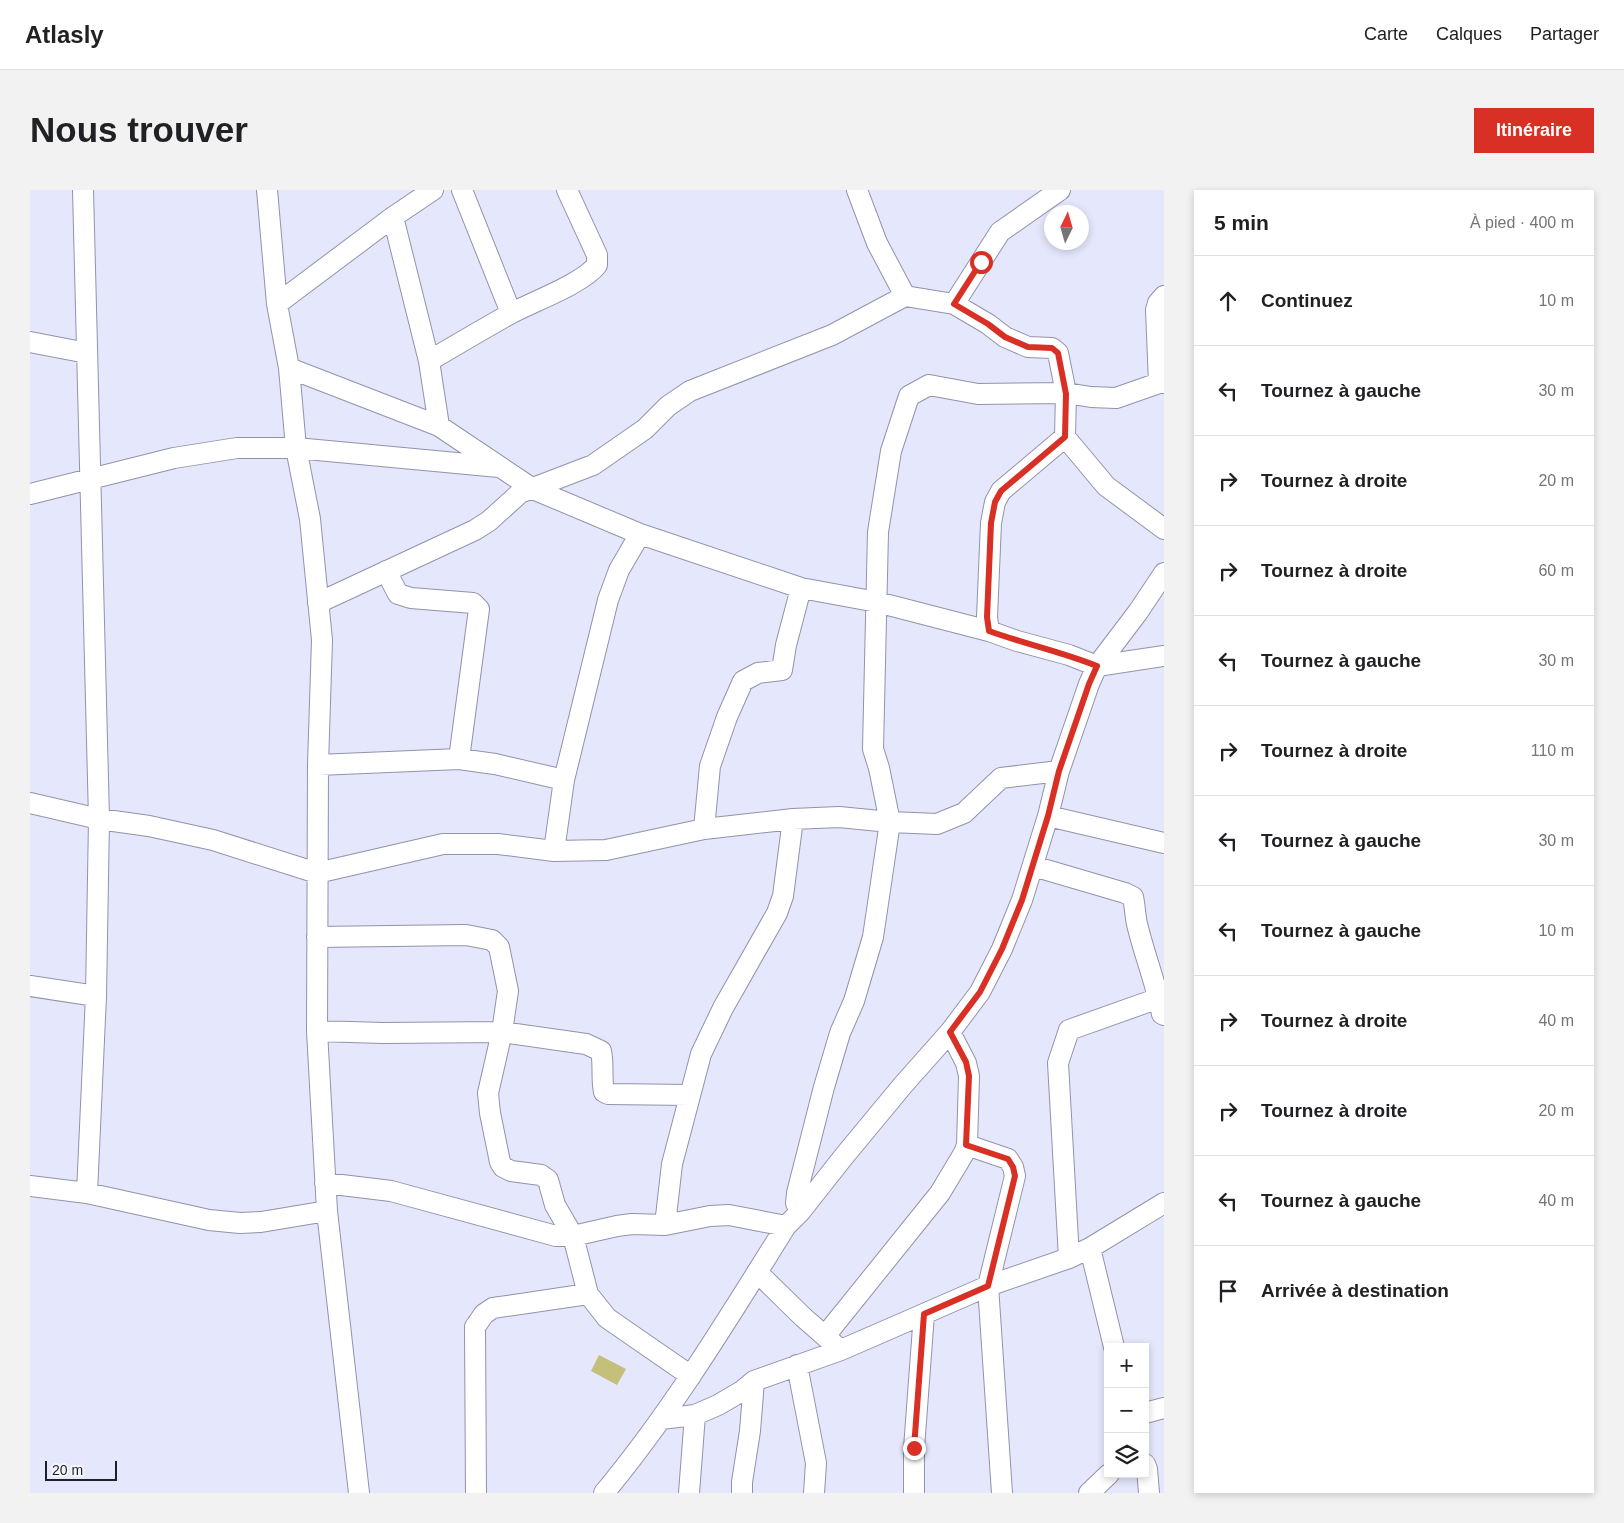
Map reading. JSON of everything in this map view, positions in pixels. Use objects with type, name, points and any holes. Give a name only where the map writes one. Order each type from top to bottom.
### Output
[{"type":"street","points":[[83,190],[99,819],[96,996],[87,1193]]},
{"type":"street","points":[[267,190],[277,304],[289,368],[296,448],[310,519],[322,640],[318,765],[318,1031],[327,1210],[359,1493]]},
{"type":"street","points":[[277,304],[393,217],[433,190]]},
{"type":"street","points":[[462,190],[511,313]]},
{"type":"street","points":[[430,361],[511,313],[581,279],[597,265],[597,255],[568,190]]},
{"type":"street","points":[[857,190],[877,243],[905,296]]},
{"type":"street","points":[[954,304],[1000,232],[1060,190]]},
{"type":"street","points":[[393,217],[430,361],[440,426]]},
{"type":"street","points":[[318,603],[475,530],[489,521],[520,493],[593,465],[645,429],[668,406],[690,391],[832,336],[905,296],[954,304],[988,324],[1005,337],[1028,347],[1052,348],[1058,353],[1066,394],[1065,437],[1106,486],[1164,529]]},
{"type":"street","points":[[793,1219],[797,1193],[824,1087],[840,1033],[854,1001],[873,937],[890,822],[879,768],[873,749],[878,532],[891,451],[909,396],[929,385],[978,394],[1066,394],[1116,398],[1162,383],[1156,310],[1158,303],[1164,296]]},
{"type":"street","points":[[30,342],[87,353]]},
{"type":"street","points":[[289,368],[440,426],[533,489],[640,534],[801,588],[877,602],[989,631],[1017,642],[1069,655],[1097,666],[1164,656]]},
{"type":"street","points":[[989,631],[987,617],[989,565],[991,523],[995,502],[1001,491],[1065,437]]},
{"type":"street","points":[[30,494],[174,458],[237,448],[296,448],[502,468]]},
{"type":"street","points":[[554,851],[564,780],[608,600],[619,570],[640,534]]},
{"type":"street","points":[[386,571],[398,594],[411,598],[474,604],[479,609],[459,759]]},
{"type":"street","points":[[607,1491],[691,1376],[793,1219],[950,1032],[980,992],[1002,949],[1022,900],[1048,816],[1059,771],[1089,684],[1097,666],[1138,612],[1164,573]]},
{"type":"street","points":[[704,829],[710,766],[727,717],[743,681],[758,673],[782,670],[786,645],[801,588]]},
{"type":"street","points":[[318,765],[459,759],[495,764],[564,780]]},
{"type":"street","points":[[30,803],[99,819],[149,826],[213,840],[317,873],[443,844],[498,844],[554,851],[606,850],[704,829],[793,819],[839,817],[937,824],[964,813],[1001,778],[1059,771]]},
{"type":"street","points":[[1048,816],[1164,843]]},
{"type":"street","points":[[665,1225],[672,1164],[701,1054],[723,1008],[777,913],[783,896],[793,819]]},
{"type":"street","points":[[1033,866],[1133,897],[1136,908],[1136,922],[1161,1006],[1069,1030],[1058,1063],[1069,1258]]},
{"type":"street","points":[[317,937],[466,935],[492,940],[499,947],[508,991],[502,1032],[488,1093],[500,1162],[503,1167],[511,1171],[541,1175],[548,1180],[555,1204],[573,1236],[588,1294],[607,1318],[691,1376]]},
{"type":"street","points":[[30,986],[96,996]]},
{"type":"street","points":[[318,1031],[383,1033],[502,1032],[586,1044],[601,1052],[604,1061],[602,1085],[604,1092],[608,1094],[690,1095]]},
{"type":"street","points":[[825,1336],[940,1193],[964,1153],[969,1076],[966,1062],[950,1032]]},
{"type":"street","points":[[966,1145],[1008,1159],[1013,1167],[1015,1176],[988,1286],[1002,1493]]},
{"type":"street","points":[[325,1183],[391,1191],[556,1236],[573,1236],[632,1224],[665,1225],[710,1216],[729,1215],[793,1219]]},
{"type":"street","points":[[30,1186],[87,1193],[209,1220],[240,1223],[261,1222],[327,1210]]},
{"type":"street","points":[[661,1419],[695,1414],[718,1405],[742,1391],[754,1381],[841,1350],[988,1286],[1069,1258],[1090,1248],[1164,1202]]},
{"type":"street","points":[[1090,1248],[1113,1343]]},
{"type":"street","points":[[758,1272],[841,1350]]},
{"type":"street","points":[[476,1493],[475,1327],[484,1314],[493,1308],[588,1294]]},
{"type":"street","points":[[914,1493],[914,1448],[924,1314]]},
{"type":"street","points":[[797,1365],[816,1463],[814,1493]]},
{"type":"street","points":[[742,1493],[754,1381]]},
{"type":"street","points":[[1149,1412],[1164,1408]]},
{"type":"street","points":[[689,1493],[695,1414]]},
{"type":"street","points":[[1089,1493],[1105,1478]]},
{"type":"street","points":[[1148,1478],[1149,1493]]},
{"type":"building","points":[[599,1355],[626,1369],[617,1385],[591,1371]]},
{"type":"route","points":[[914,1448],[924,1314],[988,1286],[1015,1176],[1013,1167],[1008,1159],[966,1145],[969,1076],[966,1062],[950,1032],[980,992],[1002,949],[1022,900],[1048,816],[1059,771],[1097,666],[1069,655],[1017,642],[989,631],[987,617],[988,573],[991,523],[995,502],[1001,491],[1065,437],[1066,394],[1058,353],[1052,348],[1028,347],[1005,337],[988,324],[954,304],[981,262]]}]
